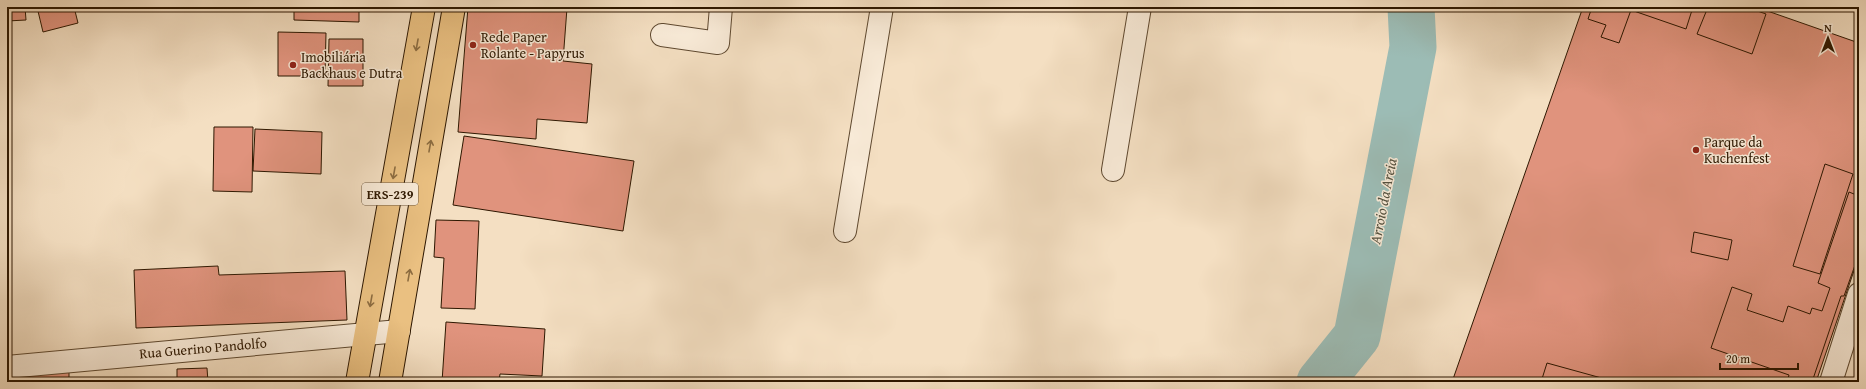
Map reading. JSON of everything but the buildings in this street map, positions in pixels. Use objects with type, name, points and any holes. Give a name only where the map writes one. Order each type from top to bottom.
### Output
[{"type":"main road","name":"ERS-239","points":[[357,382],[424,7]]},
{"type":"main road","name":"ERS-239","points":[[390,382],[454,7]]},
{"type":"street","points":[[662,35],[718,43],[721,7]]},
{"type":"street","points":[[845,231],[882,7]]},
{"type":"street","points":[[1113,170],[1140,7]]},
{"type":"street","points":[[1831,382],[1859,294]]},
{"type":"street","name":"Rua Guerino Pandolfo","points":[[7,367],[399,331]]},
{"type":"waterway","name":"Arroio da Areia","points":[[1320,382],[1357,336],[1413,47],[1411,7]]},
{"type":"place","name":"Rede Paper Rolante - Papyrus","points":[[473,45]]},
{"type":"place","name":"Imobiliária Backhaus e Dutra","points":[[293,65]]},
{"type":"place","name":"Parque da Kuchenfest","points":[[1696,150]]}]
